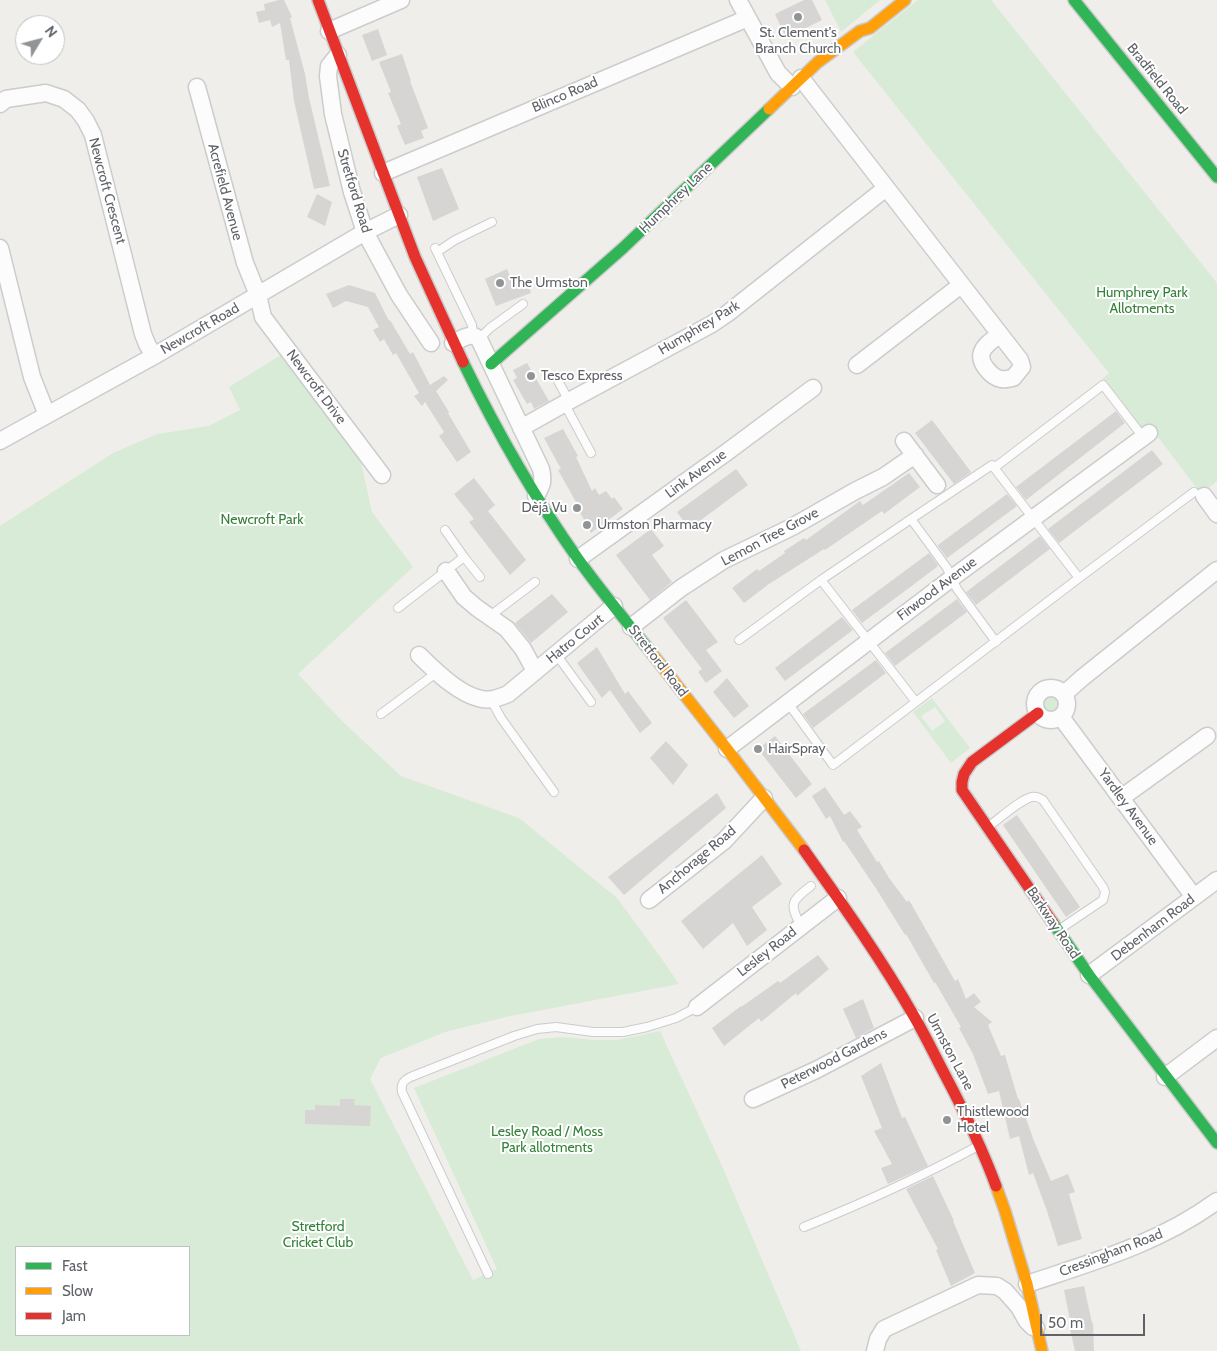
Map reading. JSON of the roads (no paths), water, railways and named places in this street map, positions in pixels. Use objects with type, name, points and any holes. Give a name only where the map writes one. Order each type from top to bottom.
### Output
[{"type":"main road","name":"Stretford Road","points":[[318,0],[414,257],[453,342],[458,364],[479,396],[536,496],[578,559],[728,749],[783,823]]},
{"type":"main road","name":"Humphrey Lane","points":[[491,364],[624,248],[818,62],[860,32],[870,28],[906,0]]},
{"type":"main road","name":"Bradfield Road","points":[[1074,0],[1217,177]]},
{"type":"main road","name":"Barkway Road","points":[[1038,713],[972,762],[964,773],[962,790],[1089,975],[1217,1143]]},
{"type":"main road","name":"Urmston Lane","points":[[783,823],[838,898],[875,953],[915,1018],[961,1106],[980,1145],[1005,1211],[1027,1284],[1042,1351]]},
{"type":"street","points":[[329,31],[401,0]]},
{"type":"street","points":[[738,0],[778,73],[796,83],[886,188],[1000,335]]},
{"type":"street","name":"Humphrey Lane","points":[[860,32],[866,23],[894,0]]},
{"type":"street","name":"Blinco Road","points":[[384,173],[748,18]]},
{"type":"street","name":"Stretford Road","points":[[338,55],[329,66],[328,76],[333,114],[352,192],[365,232],[399,296],[431,343]]},
{"type":"street","name":"Acrefield Avenue","points":[[197,87],[244,263],[258,295]]},
{"type":"street","name":"Newcroft Crescent","points":[[0,104],[6,99],[46,93],[64,99],[78,110],[86,121],[93,136],[143,334],[146,344],[154,356]]},
{"type":"street","name":"Humphrey Park","points":[[521,428],[712,324],[886,188]]},
{"type":"street","name":"Newcroft Road","points":[[0,441],[154,356],[365,232],[399,215]]},
{"type":"street","points":[[0,248],[32,377],[46,415]]},
{"type":"street","points":[[857,365],[961,285]]},
{"type":"street","name":"Newcroft Drive","points":[[258,295],[264,317],[382,475]]},
{"type":"street","points":[[453,342],[468,336],[476,337],[491,364],[541,469],[542,485],[536,496]]},
{"type":"street","name":"Link Avenue","points":[[578,559],[813,388]]},
{"type":"street","name":"Firwood Avenue","points":[[728,749],[952,578],[1146,435]]},
{"type":"street","points":[[904,441],[937,485]]},
{"type":"street","name":"Lemon Tree Grove","points":[[631,627],[681,588],[724,560],[792,527],[883,477],[915,456]]},
{"type":"street","points":[[1199,494],[1217,514]]},
{"type":"street","points":[[1064,694],[1217,570]]},
{"type":"street","name":"Hatro Court","points":[[446,571],[464,596],[477,608],[507,629],[524,649],[535,671]]},
{"type":"street","name":"Hatro Court","points":[[491,700],[508,694],[614,606]]},
{"type":"street","points":[[419,655],[436,673],[461,691],[491,700]]},
{"type":"street","points":[[1049,688],[1060,690],[1064,694],[1068,703],[1061,717],[1046,719],[1038,713],[1036,702],[1040,693],[1049,688]]},
{"type":"street","name":"Yardley Avenue","points":[[1061,717],[1194,897]]},
{"type":"street","points":[[1121,798],[1206,736]]},
{"type":"street","name":"Anchorage Road","points":[[650,900],[724,841],[764,798]]},
{"type":"street","name":"Debenham Road","points":[[1089,975],[1217,880]]},
{"type":"street","name":"Lesley Road","points":[[697,1006],[838,898]]},
{"type":"street","name":"Peterwood Gardens","points":[[753,1099],[816,1070],[915,1018]]},
{"type":"street","points":[[1165,1077],[1217,1038]]},
{"type":"street","name":"Cressingham Road","points":[[1027,1284],[1150,1241],[1190,1220],[1217,1201]]},
{"type":"street","points":[[875,1351],[878,1339],[884,1329],[978,1285],[997,1286],[1006,1291],[1027,1321],[1036,1328]]},
{"type":"lane","points":[[492,222],[436,250],[476,337],[523,304]]},
{"type":"lane","points":[[558,380],[566,402],[590,453]]},
{"type":"lane","points":[[994,468],[1103,385],[1146,435]]},
{"type":"lane","points":[[739,640],[821,580],[992,465],[1079,578]]},
{"type":"lane","points":[[788,703],[833,765],[1079,578],[1199,494]]},
{"type":"lane","points":[[911,518],[947,568],[957,589],[996,642]]},
{"type":"lane","points":[[446,530],[480,577]]},
{"type":"lane","points":[[398,608],[464,557]]},
{"type":"lane","points":[[821,580],[916,702]]},
{"type":"lane","points":[[490,616],[535,582]]},
{"type":"lane","points":[[556,654],[591,702]]},
{"type":"lane","points":[[381,714],[436,673]]},
{"type":"lane","points":[[491,700],[554,792]]},
{"type":"lane","points":[[988,827],[1024,800],[1034,796],[1039,797],[1098,879],[1105,892],[1103,900],[1059,930]]},
{"type":"lane","points":[[801,926],[794,914],[793,906],[798,896],[812,886]]},
{"type":"lane","points":[[488,1274],[402,1092],[403,1082],[408,1078],[486,1046],[537,1029],[556,1027],[593,1032],[623,1032],[676,1018],[697,1006]]},
{"type":"lane","points":[[804,1227],[922,1176],[980,1145]]},
{"type":"place","name":"St. Clement's Branch Church","points":[[798,17]]},
{"type":"place","name":"The Urmston","points":[[500,283]]},
{"type":"place","name":"Tesco Express","points":[[531,376]]},
{"type":"place","name":"Dèjá Vu","points":[[577,508]]},
{"type":"place","name":"Urmston Pharmacy","points":[[587,525]]},
{"type":"place","name":"HairSpray","points":[[758,749]]},
{"type":"place","name":"Thistlewood Hotel","points":[[947,1120]]},
{"type":"park label","name":"Humphrey Park Allotments","points":[[1142,302]]},
{"type":"park label","name":"Newcroft Park","points":[[262,520]]},
{"type":"park label","name":"Lesley Road / Moss Park allotments","points":[[547,1140]]},
{"type":"park label","name":"Stretford Cricket Club","points":[[318,1236]]}]
